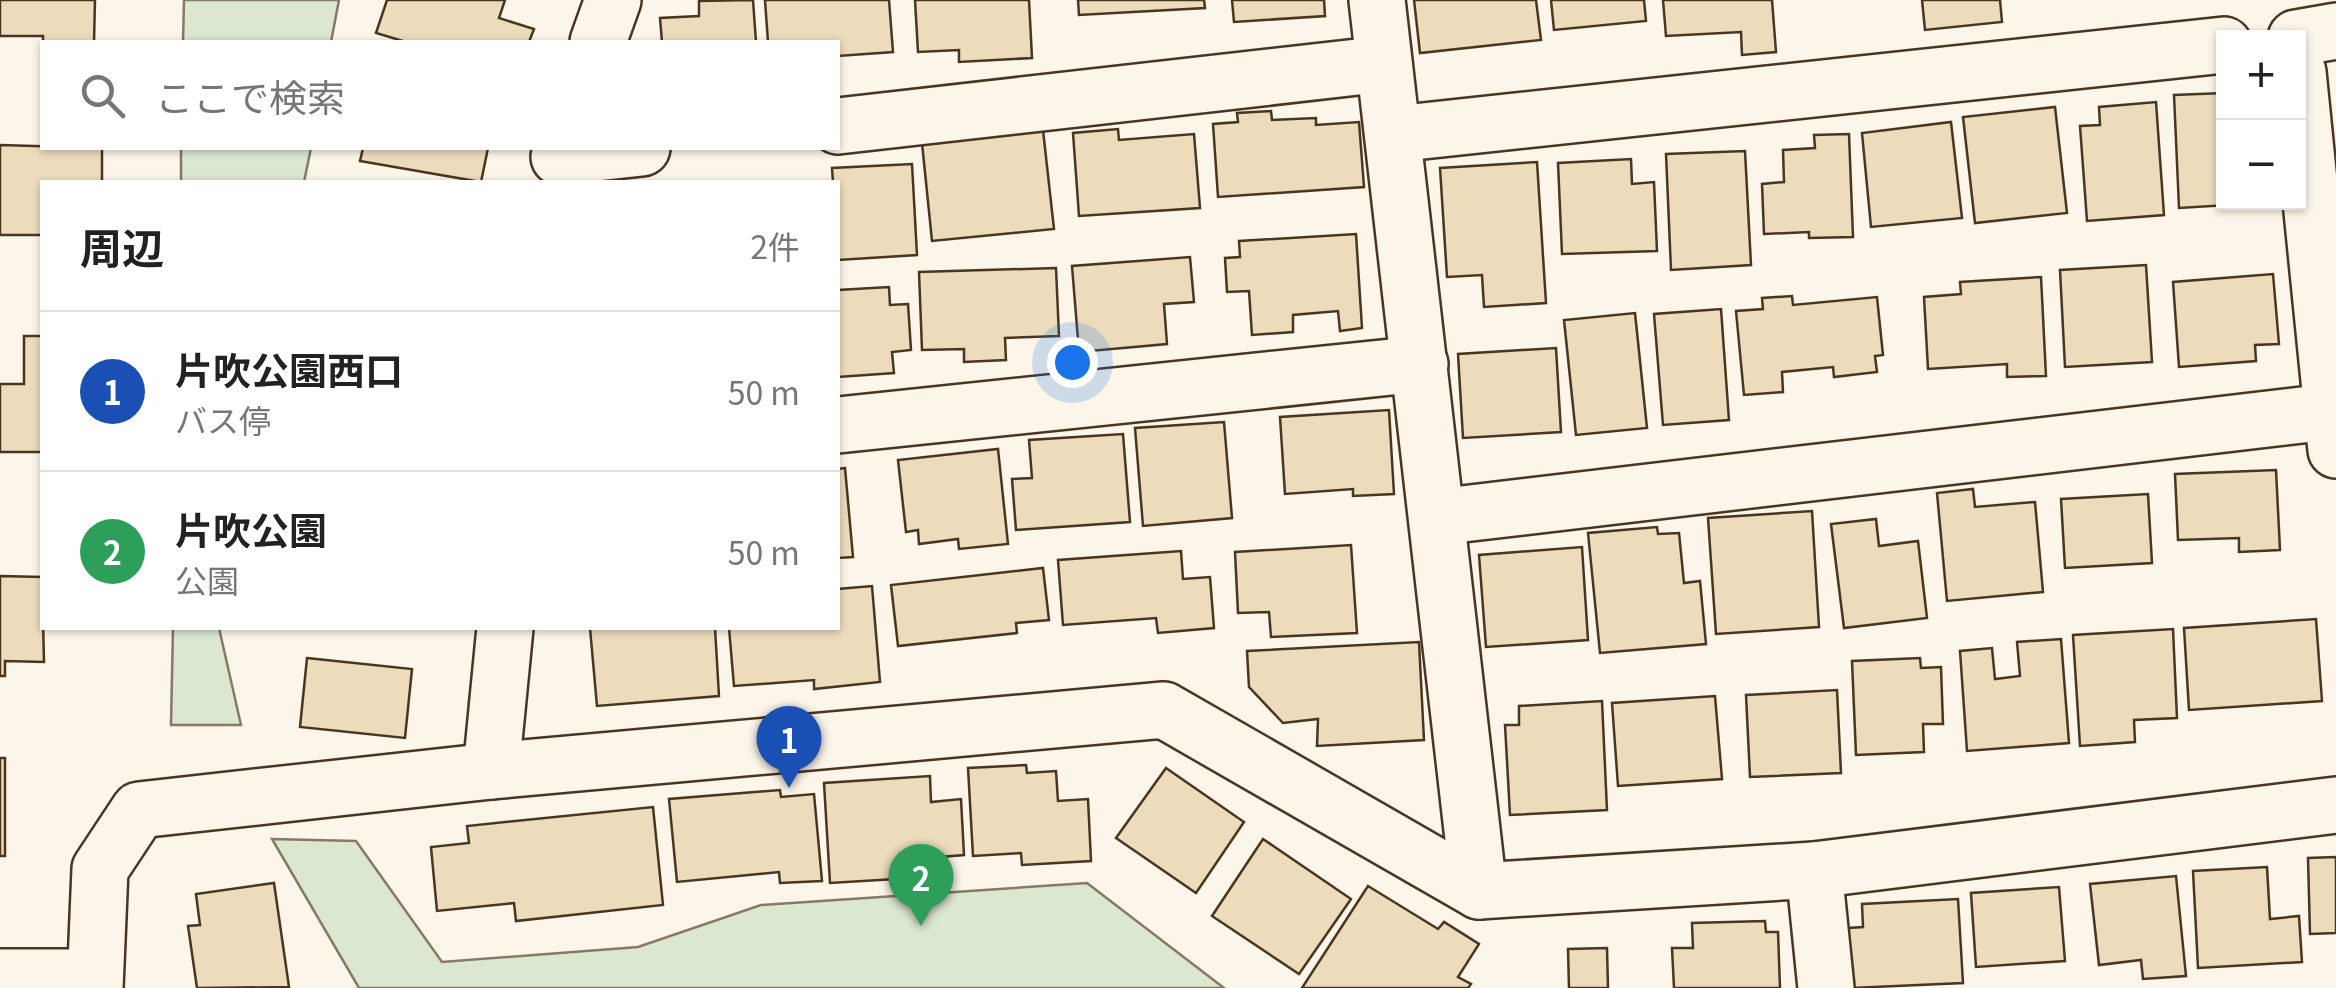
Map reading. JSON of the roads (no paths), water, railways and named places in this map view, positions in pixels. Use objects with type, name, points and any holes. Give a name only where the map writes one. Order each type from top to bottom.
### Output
[{"type":"street","points":[[599,40],[613,0]]},
{"type":"street","points":[[1378,0],[1479,890]]},
{"type":"street","points":[[2291,0],[2294,30]]},
{"type":"street","points":[[2306,36],[2336,30]]},
{"type":"street","points":[[1395,134],[2216,46]]},
{"type":"street","points":[[840,126],[1384,64]]},
{"type":"street","points":[[1437,517],[2335,424],[2303,120]]},
{"type":"street","points":[[559,162],[630,150]]},
{"type":"street","points":[[840,424],[1420,364]]},
{"type":"street","points":[[491,771],[506,630]]},
{"type":"street","points":[[0,976],[95,982],[100,869],[139,810],[491,771],[1164,710],[1479,890],[1814,870],[2336,805]]},
{"type":"street","points":[[1814,870],[1826,988]]},
{"type":"place","name":"片吹公園西口","points":[[789,788]]},
{"type":"place","name":"片吹公園","points":[[921,926]]}]
